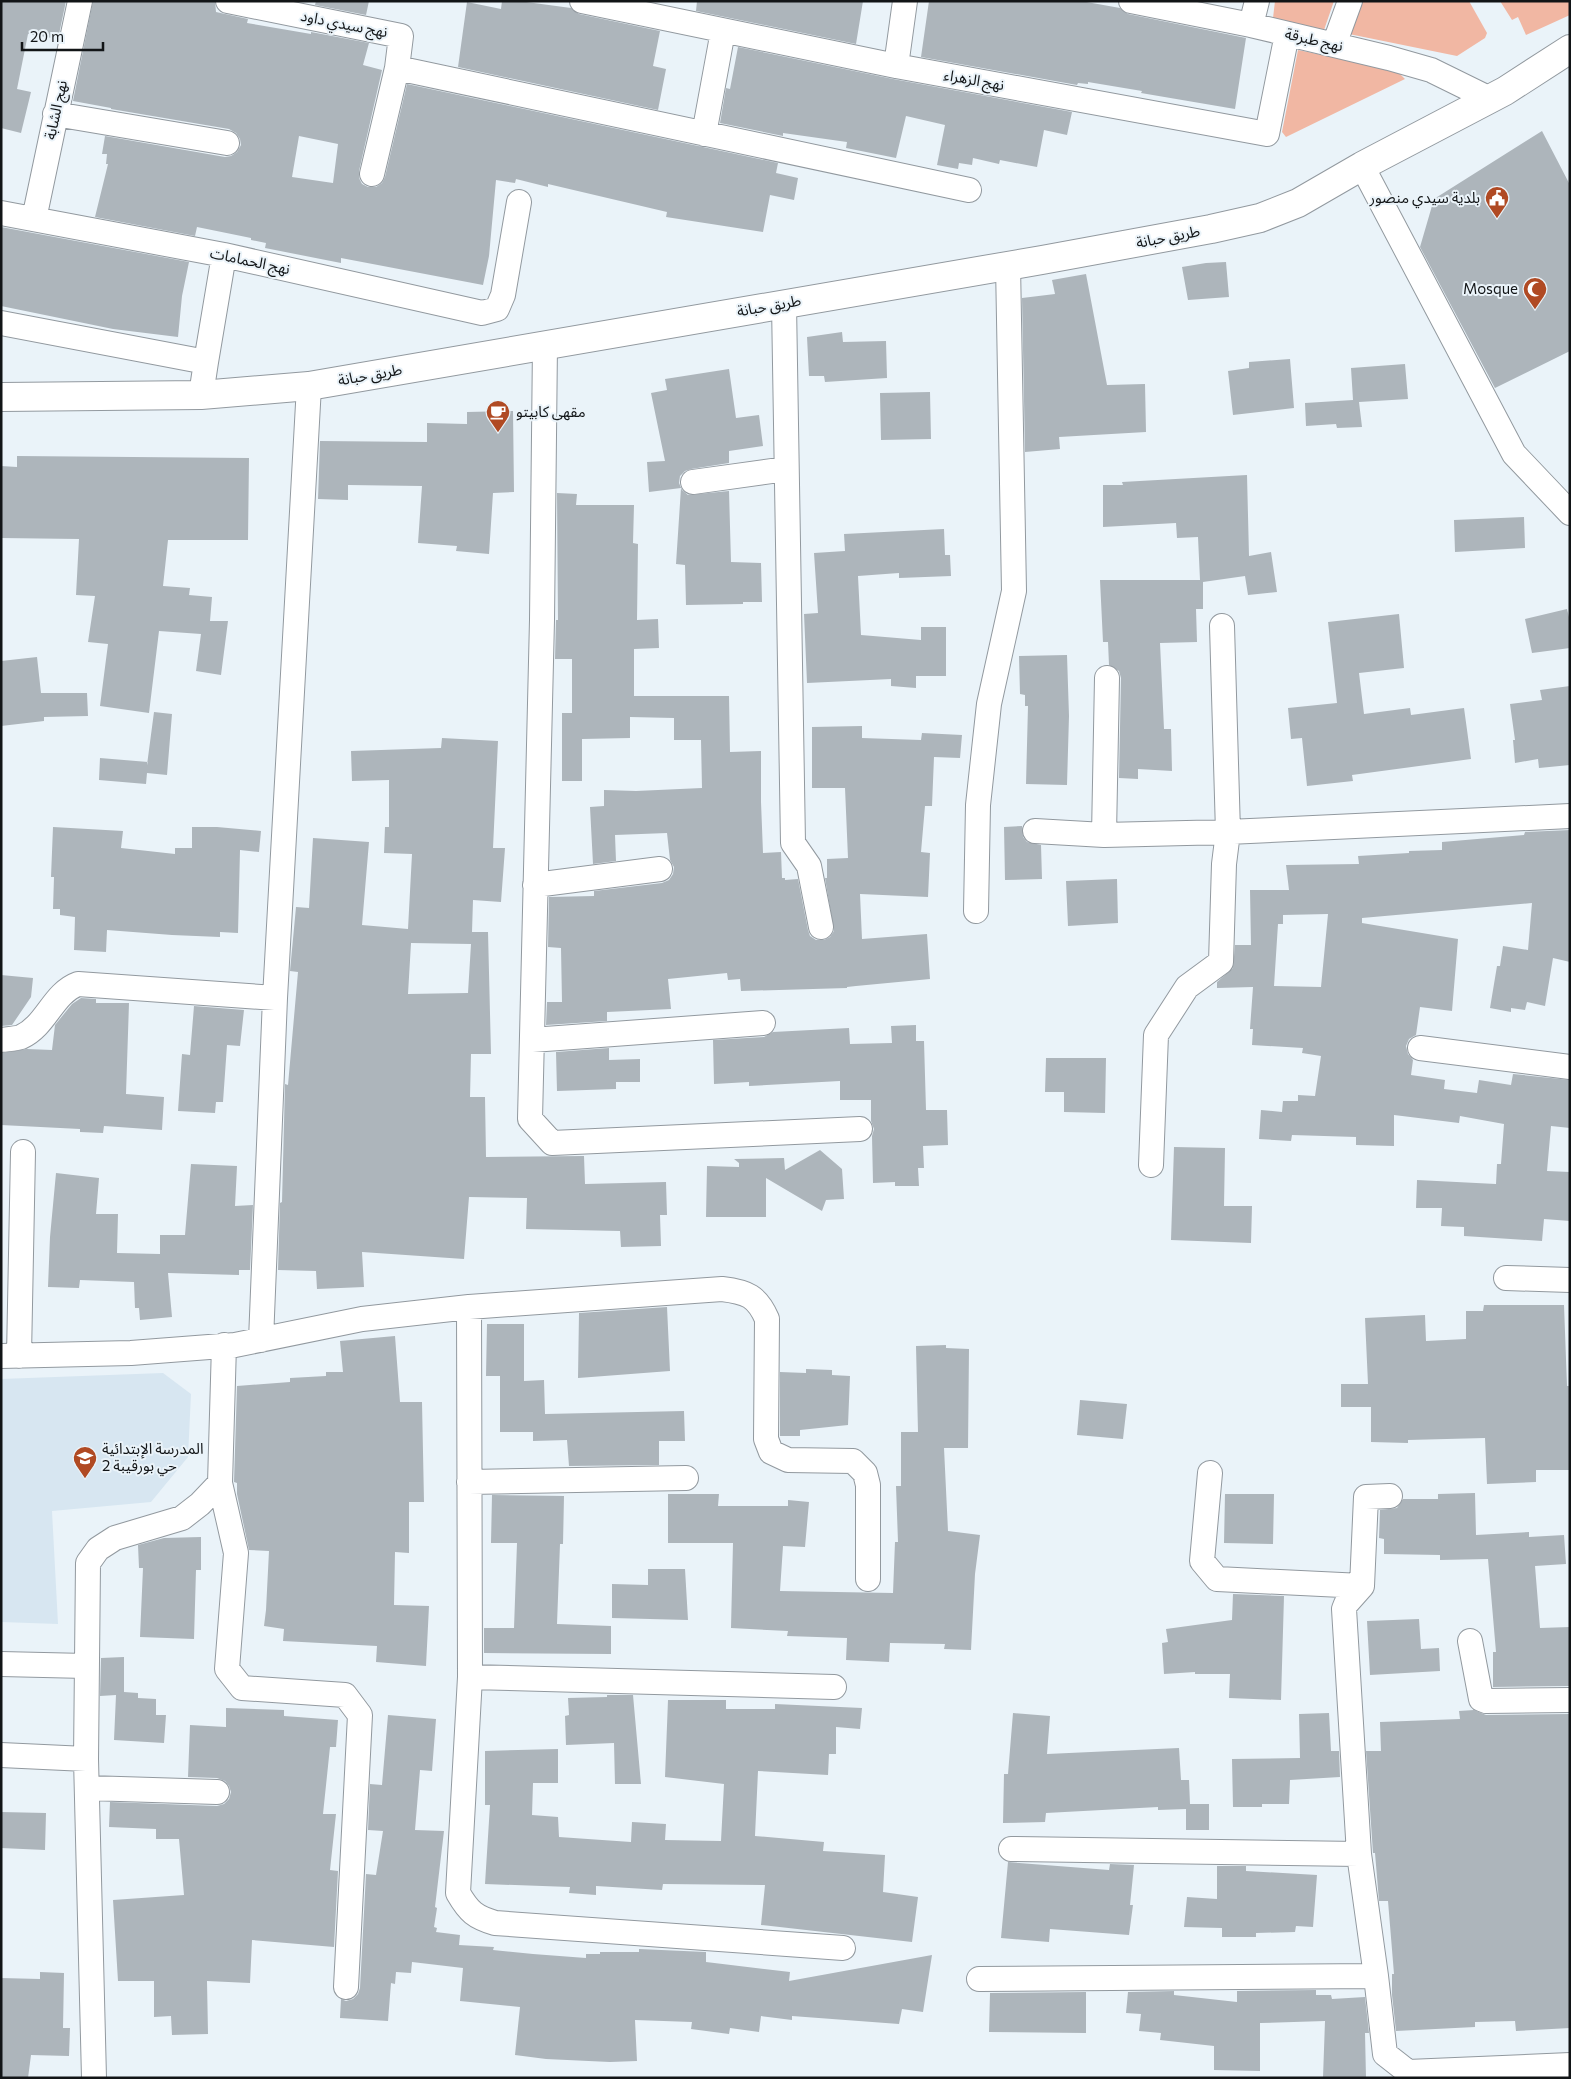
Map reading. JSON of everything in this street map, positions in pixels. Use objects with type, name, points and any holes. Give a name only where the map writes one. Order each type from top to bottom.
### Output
[{"type":"street","name":"نهج الشابة","points":[[34,219],[80,1]]},
{"type":"street","name":"نهج سيدي داود","points":[[228,1],[402,36],[398,68]]},
{"type":"street","name":"نهج الزهراء","points":[[582,1],[896,66],[1267,134],[1287,34]]},
{"type":"street","points":[[896,66],[905,1]]},
{"type":"street","name":"نهج طبرقة","points":[[1131,1],[1252,25],[1389,58],[1431,70],[1498,95]]},
{"type":"street","points":[[1252,25],[1257,1]]},
{"type":"street","points":[[1334,45],[1350,1]]},
{"type":"street","points":[[704,134],[723,31]]},
{"type":"street","name":"طريق حبانة","points":[[1,397],[201,395],[309,386],[1008,266],[1176,236],[1260,218],[1298,203],[1362,166],[1498,95],[1570,49]]},
{"type":"street","points":[[372,174],[398,68],[969,190]]},
{"type":"street","name":"طريق حبانة","points":[[1498,95],[1570,70]]},
{"type":"street","points":[[55,114],[227,144]]},
{"type":"street","points":[[1362,166],[1514,454],[1570,513]]},
{"type":"street","name":"نهج الحمامات","points":[[1,213],[224,255],[482,313],[497,309],[503,295],[519,202]]},
{"type":"street","points":[[201,395],[224,255]]},
{"type":"street","points":[[976,911],[978,805],[989,704],[1014,591],[1008,266]]},
{"type":"street","points":[[784,304],[793,843],[809,866],[821,927]]},
{"type":"street","points":[[1,323],[206,362]]},
{"type":"street","points":[[545,344],[542,620],[530,1119],[552,1143],[860,1129]]},
{"type":"street","points":[[260,1340],[274,998],[309,386]]},
{"type":"street","points":[[693,482],[786,469]]},
{"type":"street","points":[[1151,1165],[1156,1035],[1187,988],[1222,962],[1224,864],[1228,832],[1222,626]]},
{"type":"street","points":[[1104,835],[1107,678]]},
{"type":"street","points":[[1035,831],[1104,835],[1228,832],[1570,816]]},
{"type":"street","points":[[535,885],[660,870]]},
{"type":"street","points":[[1,1040],[20,1038],[33,1029],[69,987],[78,984],[274,998]]},
{"type":"street","points":[[532,1040],[763,1023]]},
{"type":"street","points":[[1420,1048],[1570,1067]]},
{"type":"street","points":[[23,1152],[10,1356],[131,1353],[224,1345],[362,1320],[469,1307],[722,1290],[739,1291],[751,1296],[761,1305],[767,1320],[766,1439],[768,1446],[771,1452],[788,1460],[844,1460],[854,1461],[860,1466],[865,1473],[868,1485],[868,1578]]},
{"type":"street","points":[[1506,1278],[1570,1280]]},
{"type":"street","points":[[469,1307],[470,1677],[458,1893],[466,1907],[477,1918],[495,1924],[843,1948]]},
{"type":"street","points":[[224,1345],[220,1483],[236,1553],[227,1669],[242,1688],[344,1695],[360,1715],[346,1988]]},
{"type":"street","points":[[1210,1473],[1202,1561],[1217,1580],[1362,1586]]},
{"type":"street","points":[[469,1482],[686,1478]]},
{"type":"street","points":[[94,2078],[86,1759],[88,1563],[98,1549],[115,1538],[182,1518],[200,1504],[220,1483]]},
{"type":"street","points":[[1390,1496],[1366,1497],[1362,1586],[1346,1604],[1344,1609],[1359,1854],[1385,2054],[1408,2072],[1570,2065]]},
{"type":"street","points":[[1470,1641],[1482,1699],[1486,1701],[1570,1700]]},
{"type":"street","points":[[1,1664],[86,1666]]},
{"type":"street","points":[[470,1677],[834,1686]]},
{"type":"street","points":[[1,1755],[86,1759]]},
{"type":"street","points":[[88,1788],[217,1792]]},
{"type":"street","points":[[1011,1849],[1359,1854]]},
{"type":"street","points":[[979,1978],[1376,1976]]},
{"type":"shaded area","points":[[1275,1],[1334,1],[1324,30],[1273,18]]},
{"type":"shaded area","points":[[1362,1],[1469,1],[1487,33],[1485,38],[1457,56],[1349,34]]},
{"type":"shaded area","points":[[1500,1],[1570,1],[1570,15],[1526,35],[1518,17],[1512,20]]},
{"type":"shaded area","points":[[1298,50],[1396,70],[1405,79],[1286,137],[1282,132]]},
{"type":"shaded area","name":"المدرسة الإبتدائية حي بورقيبة 2","points":[[163,1373],[191,1394],[188,1457],[151,1502],[52,1511],[58,1624],[1,1622],[1,1379]]},
{"type":"building","points":[[1,1],[66,1],[58,39],[28,34],[17,89],[31,92],[21,133],[1,128]]},
{"type":"building","points":[[93,1],[215,1],[216,12],[248,19],[247,23],[369,43],[363,65],[382,70],[359,171],[359,178],[362,184],[368,187],[376,187],[382,183],[385,177],[407,84],[778,163],[776,173],[798,178],[794,200],[770,195],[763,232],[666,217],[667,212],[548,184],[548,187],[516,179],[515,183],[496,180],[489,256],[483,285],[341,258],[341,263],[265,248],[266,243],[251,240],[251,238],[197,227],[195,236],[95,217],[108,164],[106,164],[107,154],[102,154],[105,136],[225,157],[237,152],[241,145],[240,139],[236,133],[229,129],[73,101]],"holes":[[[299,136],[338,144],[333,183],[292,177]]]},
{"type":"building","points":[[316,1],[369,1],[366,15],[315,5]]},
{"type":"building","points":[[502,1],[519,1],[571,8],[579,14],[660,31],[653,66],[666,69],[658,110],[458,67],[467,2],[501,9]]},
{"type":"building","points":[[697,1],[863,1],[856,44],[696,11]]},
{"type":"building","points":[[929,1],[1081,1],[1120,8],[1128,14],[1246,38],[1235,109],[1088,82],[1088,84],[1078,83],[1077,85],[921,57]]},
{"type":"building","points":[[738,47],[893,79],[1072,112],[1067,135],[1044,130],[1037,167],[1000,160],[999,164],[973,158],[972,165],[959,163],[958,169],[937,165],[945,125],[906,116],[896,158],[846,148],[847,142],[783,133],[783,136],[720,123],[726,88],[730,89]]},
{"type":"building","points":[[1542,131],[1570,185],[1570,351],[1495,388],[1420,247],[1434,199]]},
{"type":"building","points":[[1,227],[189,262],[182,296],[178,337],[113,329],[1,306]]},
{"type":"building","points":[[1226,262],[1229,297],[1188,300],[1182,267]]},
{"type":"building","points":[[1086,274],[1107,385],[1145,384],[1146,432],[1059,437],[1060,449],[1025,452],[1022,298],[1055,294],[1052,280]]},
{"type":"building","points":[[842,332],[843,342],[886,341],[887,378],[825,382],[824,376],[809,376],[807,337]]},
{"type":"building","points":[[1290,359],[1294,408],[1233,415],[1228,371],[1249,368],[1249,362]]},
{"type":"building","points":[[1405,364],[1408,399],[1359,402],[1362,427],[1337,428],[1336,424],[1306,426],[1305,403],[1353,400],[1351,368]]},
{"type":"building","points":[[729,369],[736,418],[759,415],[763,446],[729,451],[729,463],[685,471],[680,476],[679,483],[682,490],[688,495],[729,491],[731,562],[761,563],[762,602],[686,605],[685,565],[676,564],[681,488],[649,492],[647,462],[665,461],[651,393],[667,390],[665,379]]},
{"type":"building","points":[[930,392],[931,439],[881,440],[880,393]]},
{"type":"building","points":[[513,411],[514,492],[493,493],[489,554],[456,551],[457,546],[418,543],[422,486],[348,485],[348,500],[318,499],[320,441],[427,442],[427,423],[467,424],[467,412]]},
{"type":"building","points":[[17,456],[249,458],[248,540],[168,540],[163,586],[190,588],[189,595],[212,597],[210,621],[228,621],[221,675],[196,671],[201,634],[159,631],[149,713],[100,706],[108,644],[88,642],[95,596],[76,595],[79,539],[1,538],[1,466],[17,467]]},
{"type":"building","points":[[1247,475],[1249,556],[1271,552],[1277,592],[1248,595],[1245,576],[1203,582],[1203,609],[1196,609],[1197,642],[1160,643],[1164,729],[1171,729],[1172,771],[1138,769],[1138,779],[1119,778],[1121,678],[1119,671],[1109,665],[1108,642],[1103,642],[1100,580],[1200,580],[1198,537],[1177,538],[1176,523],[1103,527],[1103,485],[1123,485],[1122,482]]},
{"type":"building","points":[[557,493],[577,494],[576,505],[634,505],[633,543],[638,544],[637,620],[658,619],[659,648],[634,649],[634,696],[729,696],[730,752],[761,751],[763,853],[781,852],[782,878],[785,878],[785,880],[798,879],[808,930],[810,936],[816,940],[824,940],[830,937],[834,931],[825,878],[827,878],[827,859],[848,858],[845,788],[812,788],[812,727],[862,726],[862,738],[921,740],[922,733],[962,735],[960,758],[934,757],[932,806],[925,806],[921,852],[930,853],[928,897],[860,894],[862,939],[927,934],[930,979],[847,988],[741,991],[740,979],[728,980],[727,973],[668,979],[671,1009],[607,1012],[607,1021],[546,1025],[547,1002],[562,1002],[561,948],[548,947],[549,897],[594,896],[594,891],[662,883],[669,880],[673,874],[674,867],[670,860],[667,833],[615,835],[616,861],[593,864],[590,807],[604,806],[604,790],[636,791],[702,788],[701,740],[674,740],[674,718],[630,717],[630,738],[582,739],[582,781],[562,781],[562,713],[572,713],[572,659],[555,659],[556,620],[558,620]]},
{"type":"building","points":[[1524,517],[1525,548],[1455,552],[1454,520]]},
{"type":"building","points":[[944,529],[945,555],[950,555],[951,576],[899,578],[899,573],[858,576],[861,635],[921,640],[921,627],[946,627],[946,676],[916,676],[916,688],[891,686],[891,679],[807,683],[804,614],[818,613],[814,553],[845,551],[844,534]]},
{"type":"building","points":[[1567,609],[1570,621],[1570,648],[1532,653],[1525,619]]},
{"type":"building","points":[[1399,614],[1404,668],[1359,673],[1364,714],[1410,708],[1411,715],[1464,708],[1471,759],[1352,775],[1353,781],[1307,786],[1302,738],[1291,739],[1288,708],[1337,703],[1328,622]]},
{"type":"building","points":[[1067,655],[1069,716],[1067,785],[1026,784],[1028,706],[1025,706],[1025,695],[1020,694],[1019,656]]},
{"type":"building","points":[[37,657],[41,693],[87,693],[88,716],[44,717],[44,721],[1,726],[1,661]]},
{"type":"building","points":[[1570,686],[1570,765],[1539,768],[1538,759],[1515,763],[1513,740],[1515,740],[1510,704],[1542,700],[1540,690]]},
{"type":"building","points":[[154,712],[172,714],[167,775],[147,773],[146,784],[99,780],[100,758],[147,762]]},
{"type":"building","points":[[442,738],[498,741],[493,848],[505,848],[501,902],[473,900],[472,932],[488,932],[491,1054],[471,1054],[470,1097],[485,1097],[486,1157],[584,1156],[585,1184],[666,1182],[667,1215],[660,1215],[661,1246],[621,1247],[620,1231],[526,1229],[527,1198],[469,1197],[464,1259],[362,1252],[364,1287],[317,1289],[316,1271],[278,1270],[285,1084],[288,1085],[298,972],[290,971],[296,907],[309,908],[313,838],[369,842],[362,925],[408,929],[412,854],[384,853],[385,827],[389,827],[389,780],[352,781],[351,751],[441,748]],"holes":[[[411,943],[471,944],[468,993],[408,994]]]},
{"type":"building","points":[[1022,826],[1023,837],[1027,842],[1041,845],[1042,879],[1005,880],[1004,827]]},
{"type":"building","points":[[53,827],[123,831],[121,848],[175,854],[175,848],[192,848],[192,827],[261,831],[259,852],[240,850],[238,933],[220,932],[220,937],[107,930],[106,952],[74,950],[75,917],[60,915],[60,909],[53,909],[54,877],[51,877]]},
{"type":"building","points":[[1570,830],[1570,962],[1553,958],[1545,1006],[1527,1002],[1525,1010],[1511,1008],[1511,1012],[1490,1008],[1497,966],[1500,966],[1503,946],[1528,950],[1532,903],[1362,918],[1362,923],[1458,939],[1452,1011],[1420,1007],[1416,1035],[1409,1039],[1406,1046],[1408,1054],[1413,1060],[1411,1075],[1445,1080],[1444,1089],[1477,1093],[1479,1080],[1511,1085],[1513,1074],[1570,1080],[1570,1128],[1551,1126],[1547,1171],[1570,1172],[1570,1221],[1544,1219],[1542,1241],[1464,1236],[1464,1227],[1441,1226],[1442,1208],[1416,1208],[1417,1180],[1496,1184],[1497,1164],[1501,1164],[1504,1124],[1460,1116],[1459,1123],[1394,1115],[1394,1146],[1356,1145],[1356,1137],[1292,1135],[1291,1141],[1259,1139],[1261,1110],[1282,1112],[1283,1101],[1298,1101],[1298,1095],[1315,1096],[1321,1056],[1302,1053],[1303,1048],[1252,1045],[1253,1029],[1250,1029],[1253,987],[1217,988],[1217,982],[1233,968],[1235,945],[1251,945],[1250,890],[1289,890],[1286,865],[1359,864],[1358,856],[1442,850],[1442,842],[1524,835],[1525,832]],"holes":[[[1328,914],[1321,987],[1274,986],[1278,924],[1283,924],[1283,915]]]},
{"type":"building","points":[[1117,879],[1118,923],[1068,926],[1066,881]]},
{"type":"building","points":[[1,975],[33,978],[31,997],[12,1025],[1,1026]]},
{"type":"building","points":[[81,998],[96,999],[96,1003],[129,1003],[126,1094],[164,1097],[162,1130],[104,1126],[103,1133],[80,1132],[80,1129],[1,1125],[1,1053],[27,1049],[52,1050],[55,1025],[72,1004]]},
{"type":"building","points":[[194,1006],[244,1010],[240,1046],[227,1045],[223,1102],[216,1102],[215,1113],[178,1111],[182,1054],[190,1055]]},
{"type":"building","points":[[916,1025],[916,1041],[924,1041],[926,1110],[947,1110],[948,1145],[923,1146],[924,1168],[918,1168],[919,1186],[895,1186],[895,1182],[873,1183],[872,1136],[874,1129],[871,1121],[871,1100],[840,1100],[840,1081],[749,1086],[749,1082],[714,1084],[713,1040],[764,1037],[773,1032],[849,1028],[850,1044],[892,1043],[891,1026]]},
{"type":"building","points":[[609,1048],[609,1060],[640,1059],[640,1082],[616,1082],[616,1089],[557,1091],[556,1052]]},
{"type":"building","points":[[1046,1058],[1106,1058],[1105,1113],[1064,1112],[1064,1092],[1045,1092]]},
{"type":"building","points":[[1174,1147],[1225,1148],[1224,1206],[1252,1206],[1251,1243],[1171,1240]]},
{"type":"building","points":[[820,1150],[842,1169],[844,1199],[826,1200],[822,1211],[766,1178],[766,1217],[706,1217],[707,1166],[739,1167],[739,1163],[734,1159],[784,1158],[785,1170]]},
{"type":"building","points":[[191,1164],[237,1166],[235,1206],[253,1205],[250,1270],[239,1270],[239,1275],[168,1273],[172,1317],[140,1320],[139,1308],[135,1308],[134,1282],[80,1280],[79,1288],[48,1287],[50,1237],[56,1173],[99,1178],[96,1214],[118,1214],[117,1253],[160,1254],[160,1235],[185,1235]]},
{"type":"building","points":[[1484,1305],[1564,1305],[1567,1386],[1570,1386],[1570,1470],[1536,1470],[1536,1482],[1487,1484],[1485,1438],[1408,1440],[1408,1443],[1371,1442],[1371,1407],[1341,1407],[1341,1384],[1368,1384],[1365,1318],[1425,1315],[1426,1341],[1466,1339],[1466,1311],[1483,1311]]},
{"type":"building","points":[[667,1307],[670,1371],[578,1378],[579,1313]]},
{"type":"building","points":[[487,1324],[524,1324],[524,1381],[544,1380],[545,1414],[684,1411],[685,1441],[659,1441],[659,1465],[569,1466],[567,1440],[533,1441],[533,1432],[500,1432],[500,1376],[486,1376]]},
{"type":"building","points":[[395,1336],[400,1402],[422,1402],[424,1502],[409,1502],[409,1553],[395,1552],[394,1605],[429,1606],[426,1666],[376,1662],[377,1646],[283,1641],[284,1629],[264,1626],[269,1551],[249,1550],[237,1494],[237,1483],[234,1482],[237,1386],[290,1382],[290,1378],[326,1376],[326,1372],[343,1372],[340,1341]]},
{"type":"building","points":[[946,1345],[946,1348],[969,1349],[968,1448],[944,1448],[948,1531],[980,1535],[975,1574],[971,1650],[944,1649],[945,1644],[890,1643],[889,1662],[846,1660],[847,1638],[787,1636],[788,1631],[731,1628],[733,1543],[668,1543],[668,1494],[719,1494],[718,1506],[788,1506],[788,1500],[809,1502],[805,1547],[783,1546],[780,1591],[893,1593],[895,1542],[898,1542],[896,1486],[901,1486],[901,1432],[918,1432],[916,1346]]},
{"type":"building","points":[[806,1369],[832,1370],[832,1375],[850,1376],[848,1425],[800,1430],[800,1436],[780,1436],[780,1372],[806,1373]]},
{"type":"building","points":[[1080,1400],[1127,1404],[1123,1439],[1077,1435]]},
{"type":"building","points":[[1475,1493],[1476,1535],[1529,1532],[1529,1537],[1564,1535],[1566,1564],[1535,1566],[1540,1628],[1570,1627],[1570,1686],[1493,1687],[1493,1652],[1496,1652],[1488,1559],[1440,1560],[1440,1555],[1384,1554],[1384,1539],[1379,1538],[1380,1510],[1397,1508],[1403,1499],[1438,1499],[1438,1494]]},
{"type":"building","points":[[1225,1494],[1274,1494],[1273,1544],[1224,1543]]},
{"type":"building","points":[[492,1495],[564,1496],[563,1544],[560,1544],[557,1624],[611,1626],[611,1654],[484,1653],[484,1628],[514,1628],[517,1543],[491,1543]]},
{"type":"building","points":[[201,1537],[201,1570],[196,1570],[194,1639],[140,1637],[143,1568],[139,1568],[138,1545],[164,1538]]},
{"type":"building","points":[[648,1569],[685,1569],[688,1620],[612,1618],[612,1584],[648,1585]]},
{"type":"building","points":[[1233,1594],[1284,1596],[1281,1700],[1229,1698],[1230,1674],[1195,1674],[1195,1672],[1164,1674],[1162,1643],[1168,1642],[1166,1629],[1232,1620]]},
{"type":"building","points":[[1419,1619],[1421,1649],[1439,1648],[1440,1671],[1370,1675],[1367,1621]]},
{"type":"building","points":[[124,1657],[124,1692],[138,1693],[138,1698],[156,1699],[156,1715],[166,1715],[164,1743],[114,1740],[116,1695],[100,1696],[101,1658]]},
{"type":"building","points":[[607,1695],[633,1695],[641,1784],[615,1784],[614,1743],[566,1745],[565,1716],[569,1715],[568,1698],[607,1697]]},
{"type":"building","points":[[668,1700],[726,1700],[726,1709],[775,1709],[775,1704],[862,1708],[860,1729],[836,1727],[836,1754],[829,1754],[828,1775],[758,1771],[755,1836],[824,1842],[823,1851],[885,1855],[883,1892],[918,1897],[912,1942],[761,1925],[765,1885],[663,1884],[662,1890],[596,1886],[596,1895],[569,1893],[570,1887],[485,1884],[490,1805],[485,1805],[485,1751],[558,1749],[558,1783],[533,1783],[532,1815],[558,1817],[559,1837],[631,1842],[632,1822],[666,1824],[665,1840],[721,1841],[724,1784],[665,1777]]},
{"type":"building","points":[[226,1708],[284,1710],[284,1716],[338,1720],[336,1747],[330,1747],[323,1814],[336,1814],[330,1870],[338,1871],[334,1947],[252,1940],[250,1983],[207,1981],[208,2034],[172,2035],[171,2016],[154,2017],[154,1981],[118,1981],[113,1900],[184,1895],[179,1839],[156,1839],[156,1829],[109,1827],[110,1802],[217,1806],[224,1804],[229,1799],[231,1792],[225,1781],[217,1778],[188,1777],[190,1725],[226,1727]]},
{"type":"building","points":[[1474,1710],[1486,1715],[1570,1714],[1570,2028],[1516,2031],[1515,2021],[1475,2022],[1475,2027],[1396,2031],[1392,1995],[1392,1974],[1394,1974],[1388,1901],[1379,1901],[1375,1853],[1373,1853],[1366,1751],[1381,1751],[1380,1722],[1460,1719],[1459,1711]]},
{"type":"building","points":[[1013,1713],[1050,1716],[1047,1754],[1179,1748],[1181,1780],[1189,1780],[1190,1804],[1209,1804],[1209,1830],[1186,1830],[1186,1809],[1158,1810],[1158,1807],[1046,1813],[1045,1822],[1003,1823],[1004,1774],[1008,1774]]},
{"type":"building","points":[[1329,1713],[1331,1751],[1339,1751],[1340,1777],[1290,1780],[1289,1804],[1262,1804],[1262,1807],[1233,1807],[1232,1759],[1300,1758],[1299,1714]]},
{"type":"building","points":[[388,1715],[436,1719],[432,1771],[420,1770],[415,1830],[444,1831],[434,1927],[437,1928],[436,1932],[460,1935],[459,1945],[494,1947],[493,1950],[586,1958],[586,1954],[639,1952],[639,1949],[706,1952],[706,1962],[790,1972],[789,1981],[932,1955],[923,2012],[902,2009],[899,2024],[792,2016],[792,2020],[761,2016],[759,2032],[730,2028],[729,2034],[691,2029],[692,2022],[635,2020],[637,2061],[610,2062],[546,2059],[515,2055],[520,2007],[460,2001],[463,1968],[412,1962],[411,1973],[396,1972],[395,1984],[391,1983],[388,2021],[340,2018],[341,1999],[346,2001],[353,1999],[358,1994],[360,1988],[366,1874],[376,1875],[383,1831],[368,1830],[370,1784],[382,1785]]},
{"type":"building","points":[[1,1812],[46,1813],[45,1850],[1,1848]]},
{"type":"building","points":[[1008,1862],[1109,1870],[1110,1864],[1134,1865],[1130,1905],[1133,1905],[1129,1935],[1050,1929],[1049,1942],[1001,1938]]},
{"type":"building","points":[[1217,1866],[1246,1866],[1246,1871],[1317,1875],[1313,1927],[1296,1926],[1295,1932],[1256,1933],[1256,1937],[1222,1937],[1222,1928],[1184,1927],[1187,1897],[1217,1899]]},
{"type":"building","points":[[40,1972],[64,1973],[63,2028],[70,2028],[69,2056],[31,2055],[28,2078],[1,2078],[1,1978],[40,1979]]},
{"type":"building","points":[[1316,1990],[1316,1995],[1331,1995],[1332,1999],[1365,1997],[1369,2033],[1365,2033],[1366,2078],[1323,2078],[1325,2021],[1260,2023],[1260,2071],[1214,2070],[1214,2046],[1160,2040],[1161,2033],[1139,2031],[1141,2014],[1126,2013],[1128,1992],[1174,1991],[1174,1995],[1237,2002],[1237,1991]]},
{"type":"building","points":[[1086,1992],[1086,2033],[989,2032],[990,1993]]},
{"type":"place","name":"بلدية سيدي منصور","points":[[1497,219]]},
{"type":"place","name":"Mosque","points":[[1535,310]]},
{"type":"place","name":"مقهى كابيتو","points":[[498,433]]},
{"type":"place","name":"المدرسة الإبتدائية حي بورقيبة 2","points":[[85,1479]]}]
